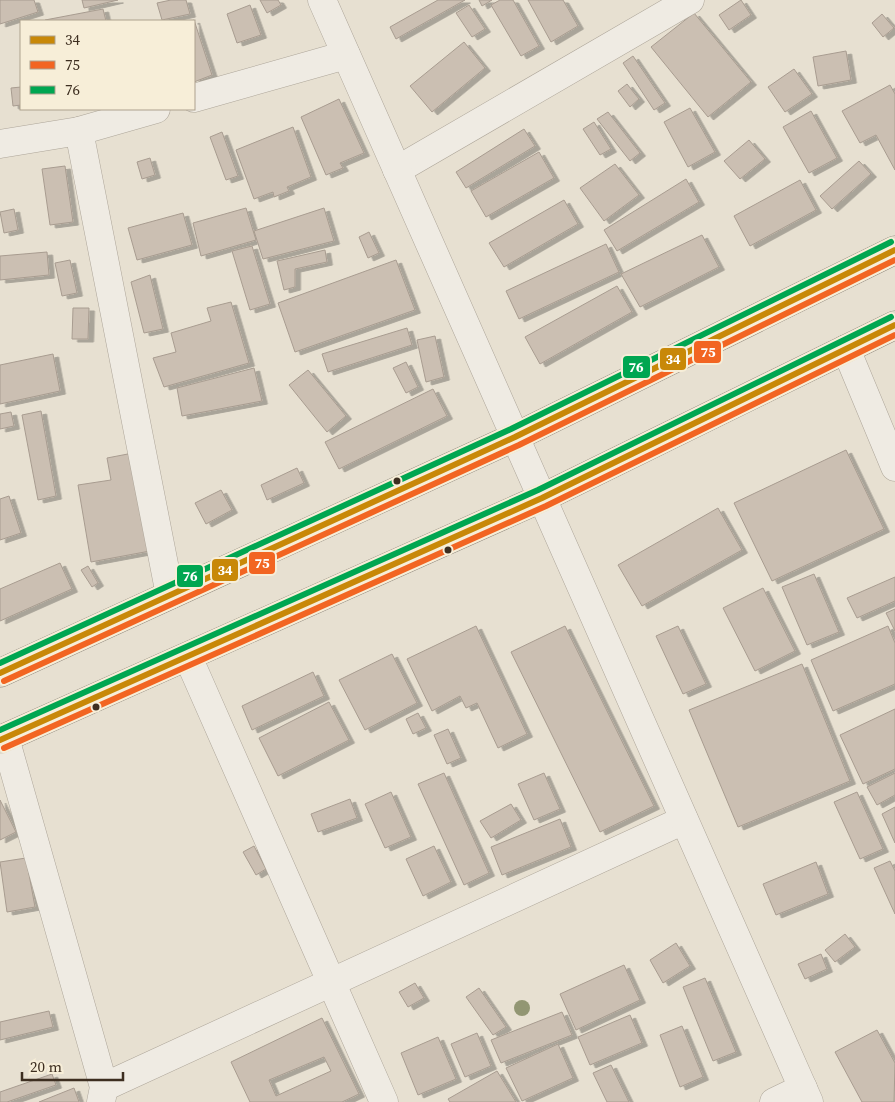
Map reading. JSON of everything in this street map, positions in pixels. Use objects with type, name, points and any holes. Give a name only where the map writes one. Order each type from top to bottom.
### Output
[{"type":"highway","points":[[0,673],[515,437],[895,250]]},
{"type":"highway","points":[[3,739],[542,498],[895,324]]},
{"type":"street","points":[[322,0],[806,1095],[774,1102]]},
{"type":"street","points":[[397,170],[690,0]]},
{"type":"street","points":[[195,98],[346,55]]},
{"type":"street","points":[[0,144],[79,131],[152,110]]},
{"type":"street","points":[[79,131],[170,596]]},
{"type":"street","points":[[846,349],[895,467]]},
{"type":"street","points":[[188,657],[384,1102]]},
{"type":"street","points":[[3,739],[103,1095],[330,983],[684,820]]},
{"type":"building","points":[[0,0],[34,0],[38,12],[0,24]]},
{"type":"building","points":[[82,0],[118,0],[84,8]]},
{"type":"building","points":[[171,0],[186,0],[190,14],[162,20],[157,3]]},
{"type":"building","points":[[260,0],[278,0],[281,5],[267,13]]},
{"type":"building","points":[[438,0],[465,0],[396,39],[390,27]]},
{"type":"building","points":[[479,0],[492,0],[482,6]]},
{"type":"building","points":[[500,0],[513,0],[539,46],[521,56],[491,5]]},
{"type":"building","points":[[528,0],[563,0],[578,26],[551,42]]},
{"type":"building","points":[[741,0],[751,15],[729,30],[719,15]]},
{"type":"building","points":[[250,5],[261,35],[237,43],[227,14]]},
{"type":"building","points":[[469,5],[485,29],[472,37],[456,13]]},
{"type":"building","points":[[103,9],[106,20],[45,20]]},
{"type":"building","points":[[694,13],[751,82],[708,117],[651,47]]},
{"type":"building","points":[[882,14],[894,28],[883,37],[872,23]]},
{"type":"building","points":[[195,23],[212,75],[195,82]]},
{"type":"building","points":[[464,42],[485,68],[432,112],[410,86]]},
{"type":"building","points":[[846,51],[851,80],[818,86],[813,57]]},
{"type":"building","points":[[633,56],[665,103],[654,110],[623,63]]},
{"type":"building","points":[[794,69],[812,94],[785,112],[768,87]]},
{"type":"building","points":[[627,84],[639,99],[630,107],[618,91]]},
{"type":"building","points":[[890,85],[895,94],[895,170],[876,135],[860,143],[842,111]]},
{"type":"building","points":[[20,87],[20,105],[13,106],[11,88]]},
{"type":"building","points":[[339,99],[364,153],[340,163],[343,168],[326,175],[301,117]]},
{"type":"building","points":[[690,108],[715,152],[688,167],[664,122]]},
{"type":"building","points":[[811,111],[837,158],[809,173],[783,127]]},
{"type":"building","points":[[608,112],[640,153],[630,161],[597,119]]},
{"type":"building","points":[[594,122],[611,149],[600,155],[583,129]]},
{"type":"building","points":[[293,127],[311,177],[287,187],[289,191],[274,197],[273,192],[254,199],[236,150]]},
{"type":"building","points":[[524,129],[535,146],[466,188],[456,172]]},
{"type":"building","points":[[222,132],[238,176],[226,180],[210,137]]},
{"type":"building","points":[[749,140],[765,159],[740,179],[724,161]]},
{"type":"building","points":[[539,152],[554,178],[486,217],[471,191]]},
{"type":"building","points":[[150,158],[155,175],[142,179],[137,162]]},
{"type":"building","points":[[859,161],[871,174],[832,209],[820,196]]},
{"type":"building","points":[[615,164],[639,195],[604,221],[580,188]]},
{"type":"building","points":[[65,166],[73,222],[50,225],[42,169]]},
{"type":"building","points":[[686,179],[699,202],[617,251],[604,230]]},
{"type":"building","points":[[800,180],[816,210],[750,246],[734,216]]},
{"type":"building","points":[[564,200],[578,224],[504,267],[489,243]]},
{"type":"building","points":[[246,208],[256,240],[201,256],[193,223]]},
{"type":"building","points":[[324,208],[334,241],[263,259],[254,231]]},
{"type":"building","points":[[14,209],[18,230],[4,233],[0,212]]},
{"type":"building","points":[[183,213],[192,245],[137,260],[128,228]]},
{"type":"building","points":[[369,232],[379,253],[368,258],[359,237]]},
{"type":"building","points":[[702,235],[719,267],[640,307],[621,274]]},
{"type":"building","points":[[606,244],[619,272],[519,319],[506,291]]},
{"type":"building","points":[[252,246],[270,304],[250,310],[232,251]]},
{"type":"building","points":[[325,250],[327,262],[295,269],[295,287],[284,290],[277,261]]},
{"type":"building","points":[[47,252],[49,275],[0,280],[0,256]]},
{"type":"building","points":[[70,260],[77,293],[62,296],[55,263]]},
{"type":"building","points":[[396,260],[415,310],[295,352],[278,303]]},
{"type":"building","points":[[150,275],[163,329],[144,333],[131,282]]},
{"type":"building","points":[[617,286],[632,312],[540,364],[525,337]]},
{"type":"building","points":[[231,302],[249,363],[164,387],[153,358],[176,352],[171,333],[211,321],[207,308]]},
{"type":"building","points":[[73,308],[89,308],[88,339],[72,339]]},
{"type":"building","points":[[407,328],[412,345],[328,372],[322,354]]},
{"type":"building","points":[[435,336],[444,377],[426,382],[417,340]]},
{"type":"building","points":[[53,354],[60,391],[0,404],[0,365]]},
{"type":"building","points":[[406,362],[418,387],[406,393],[393,368]]},
{"type":"building","points":[[254,368],[262,401],[182,416],[177,388]]},
{"type":"building","points":[[308,370],[346,416],[327,432],[289,385]]},
{"type":"building","points":[[433,389],[447,416],[339,469],[325,442]]},
{"type":"building","points":[[41,411],[56,496],[38,500],[22,415]]},
{"type":"building","points":[[11,412],[14,426],[0,429],[0,414]]},
{"type":"building","points":[[846,450],[884,529],[772,581],[734,503]]},
{"type":"building","points":[[133,453],[150,551],[91,562],[78,485],[111,480],[107,458]]},
{"type":"building","points":[[297,468],[304,483],[267,500],[261,485]]},
{"type":"building","points":[[221,490],[232,510],[206,524],[195,503]]},
{"type":"building","points":[[9,496],[21,533],[0,540],[0,499]]},
{"type":"building","points":[[718,508],[742,550],[642,606],[618,565]]},
{"type":"building","points":[[60,563],[72,589],[0,621],[0,589]]},
{"type":"building","points":[[88,566],[98,583],[92,587],[81,570]]},
{"type":"building","points":[[814,574],[839,632],[807,645],[782,587]]},
{"type":"building","points":[[895,577],[895,601],[857,618],[847,598]]},
{"type":"building","points":[[763,588],[795,651],[755,671],[723,608]]},
{"type":"building","points":[[895,609],[895,631],[886,613]]},
{"type":"building","points":[[476,626],[527,734],[498,748],[477,703],[466,708],[460,696],[432,711],[407,659]]},
{"type":"building","points":[[565,626],[654,806],[600,832],[511,652]]},
{"type":"building","points":[[678,626],[706,684],[683,694],[656,636]]},
{"type":"building","points":[[888,626],[895,643],[895,684],[833,711],[811,660]]},
{"type":"building","points":[[392,654],[417,703],[365,730],[339,680]]},
{"type":"building","points":[[802,664],[850,781],[738,827],[689,710]]},
{"type":"building","points":[[313,672],[324,696],[252,730],[242,706]]},
{"type":"building","points":[[329,702],[349,740],[278,776],[259,738]]},
{"type":"building","points":[[895,709],[895,769],[863,784],[840,735]]},
{"type":"building","points":[[418,713],[426,728],[413,734],[406,719]]},
{"type":"building","points":[[448,729],[461,758],[447,764],[434,735]]},
{"type":"building","points":[[444,773],[489,873],[464,885],[418,784]]},
{"type":"building","points":[[544,773],[560,809],[534,820],[518,784]]},
{"type":"building","points":[[895,773],[895,795],[877,805],[867,787]]},
{"type":"building","points":[[391,792],[411,837],[385,848],[365,804]]},
{"type":"building","points":[[857,792],[883,849],[860,859],[834,802]]},
{"type":"building","points":[[350,799],[357,818],[318,832],[311,814]]},
{"type":"building","points":[[0,800],[16,832],[0,840]]},
{"type":"building","points":[[511,804],[521,820],[491,838],[480,821]]},
{"type":"building","points":[[895,807],[895,843],[882,814]]},
{"type":"building","points":[[560,819],[571,847],[502,875],[491,847]]},
{"type":"building","points":[[254,846],[266,869],[256,875],[243,852]]},
{"type":"building","points":[[434,846],[451,882],[423,896],[406,859]]},
{"type":"building","points":[[26,858],[35,907],[7,912],[0,862]]},
{"type":"building","points":[[890,861],[895,871],[895,914],[874,868]]},
{"type":"building","points":[[816,862],[828,894],[776,915],[763,884]]},
{"type":"building","points":[[845,934],[855,947],[835,962],[825,950]]},
{"type":"building","points":[[676,943],[690,966],[663,983],[650,960]]},
{"type":"building","points":[[821,954],[827,969],[805,979],[798,964]]},
{"type":"building","points":[[624,965],[640,1000],[576,1030],[560,994]]},
{"type":"building","points":[[705,978],[736,1052],[713,1061],[683,987]]},
{"type":"building","points":[[415,983],[424,998],[408,1007],[399,992]]},
{"type":"building","points":[[479,988],[506,1027],[493,1035],[466,997]]},
{"type":"building","points":[[49,1011],[53,1027],[0,1040],[0,1022]]},
{"type":"building","points":[[562,1012],[572,1035],[501,1063],[491,1040]]},
{"type":"building","points":[[630,1015],[642,1043],[590,1065],[578,1037]]},
{"type":"building","points":[[322,1018],[359,1094],[342,1102],[250,1102],[231,1062]],"holes":[[[324,1057],[331,1071],[276,1096],[269,1080]]]},
{"type":"building","points":[[682,1026],[703,1077],[680,1087],[660,1035]]},
{"type":"building","points":[[877,1030],[895,1063],[894,1102],[862,1102],[835,1052]]},
{"type":"building","points":[[477,1033],[491,1066],[465,1077],[451,1044]]},
{"type":"building","points":[[438,1037],[456,1079],[418,1095],[401,1053]]},
{"type":"building","points":[[558,1044],[573,1078],[522,1101],[506,1068]]},
{"type":"building","points":[[611,1065],[629,1102],[607,1102],[593,1073]]},
{"type":"building","points":[[497,1071],[516,1102],[450,1102],[448,1099]]},
{"type":"building","points":[[52,1074],[56,1085],[7,1102],[0,1102],[0,1092]]},
{"type":"building","points":[[74,1088],[79,1102],[39,1102]]},
{"type":"transit line","name":"76","points":[[0,663],[511,429],[891,242]]},
{"type":"transit line","name":"34","points":[[0,673],[515,437],[895,250]]},
{"type":"transit line","name":"75","points":[[4,681],[519,445],[895,260]]},
{"type":"transit line","name":"76","points":[[0,730],[538,490],[891,317]]},
{"type":"transit line","name":"34","points":[[0,740],[542,498],[895,325]]},
{"type":"transit line","name":"75","points":[[4,748],[546,506],[895,335]]}]
